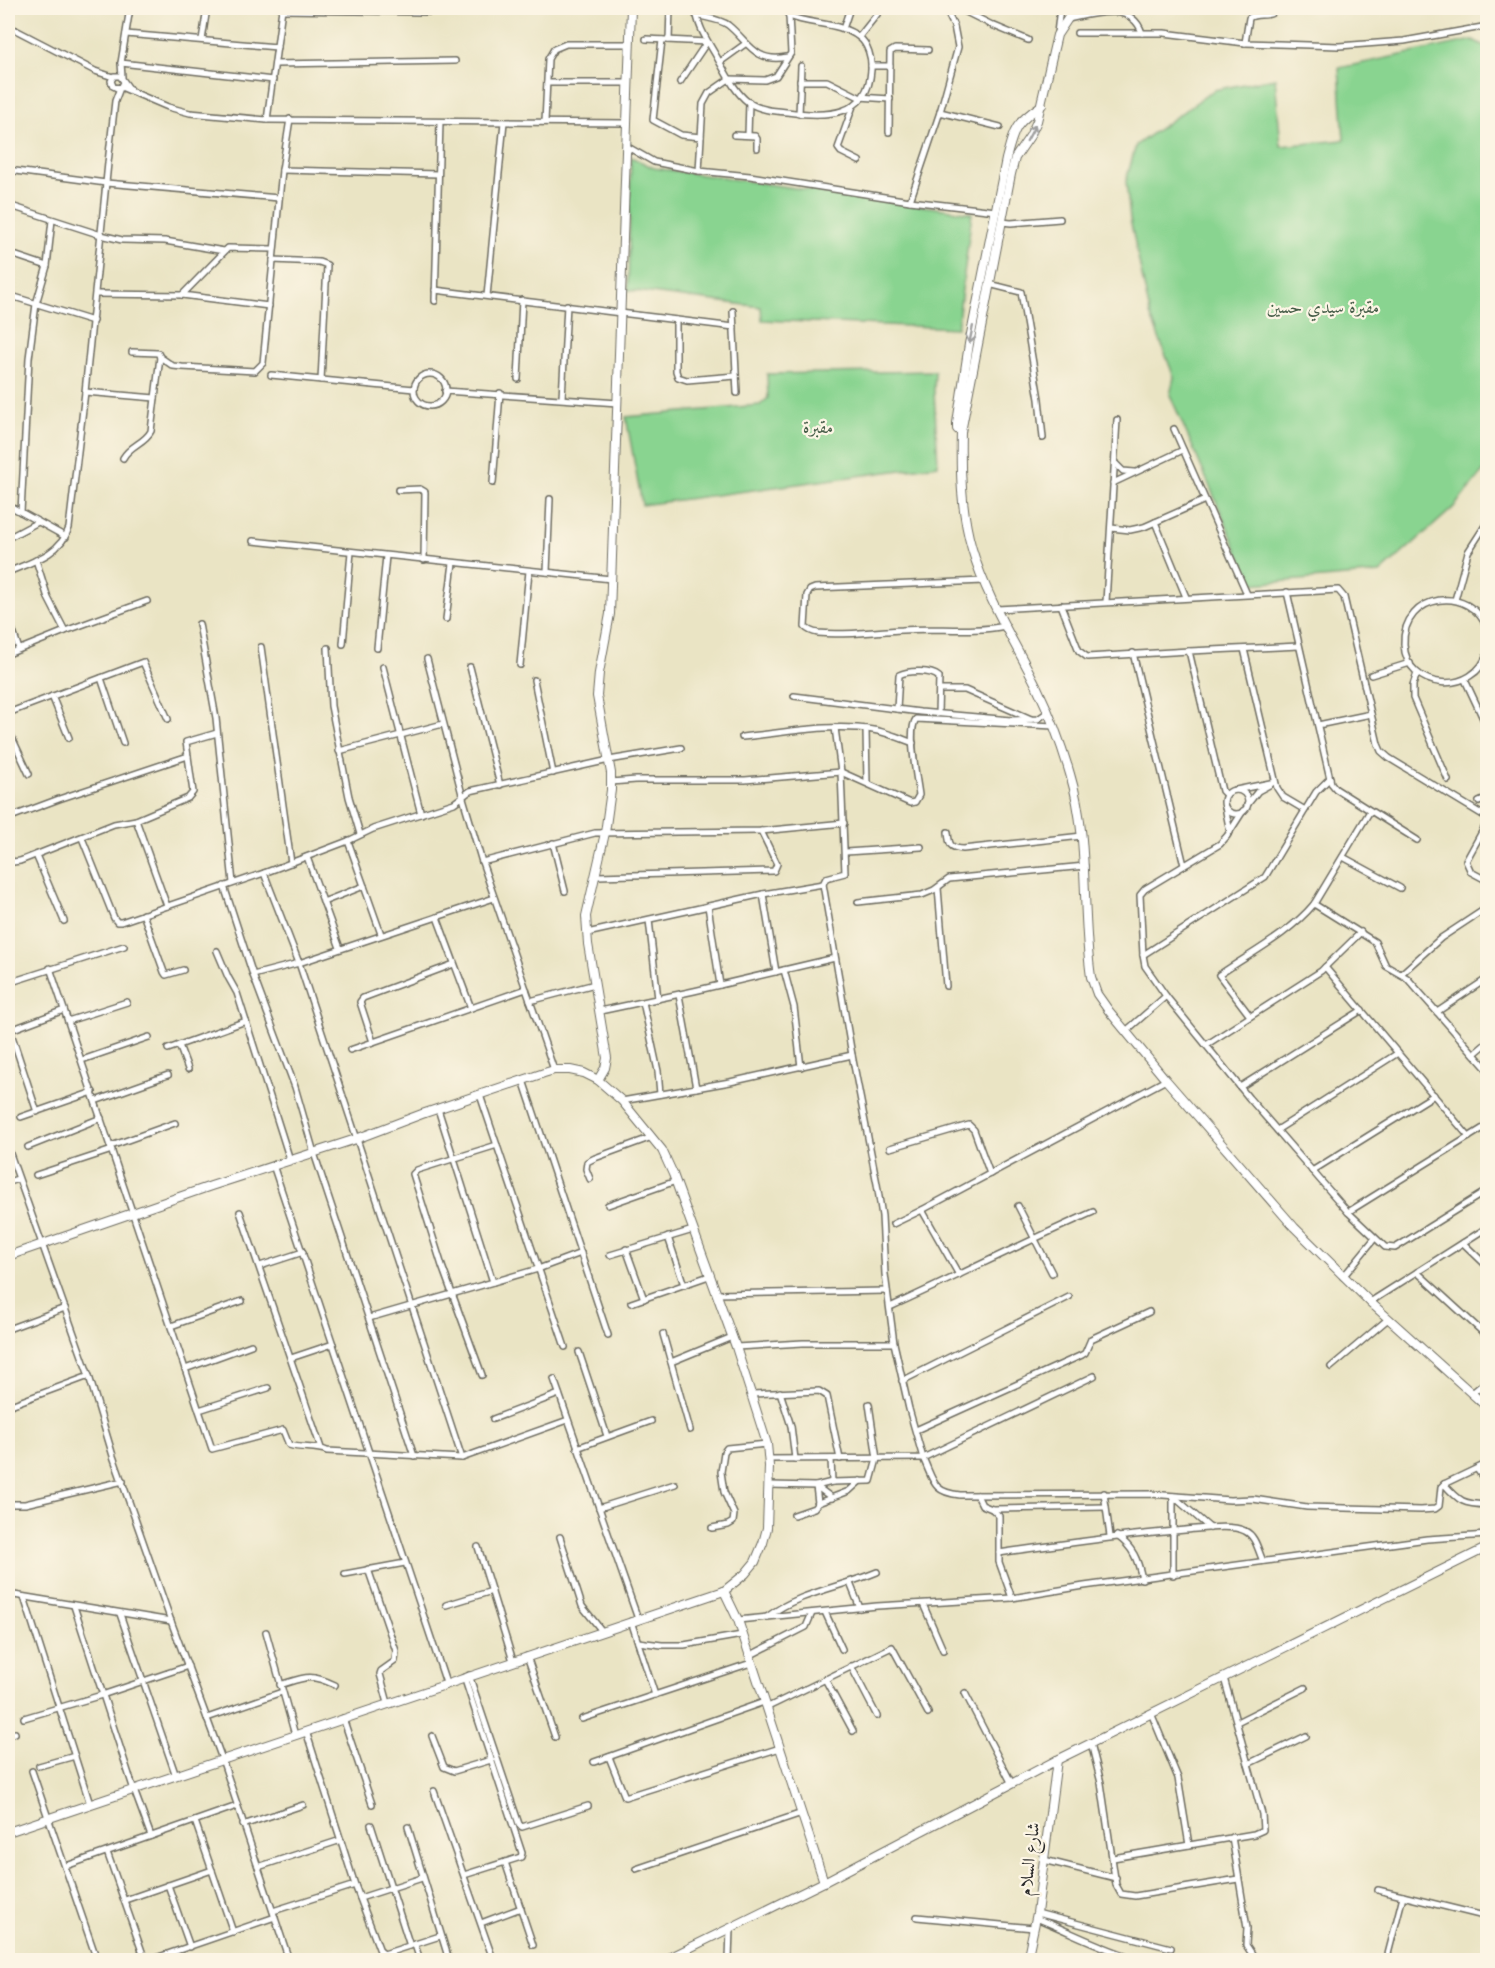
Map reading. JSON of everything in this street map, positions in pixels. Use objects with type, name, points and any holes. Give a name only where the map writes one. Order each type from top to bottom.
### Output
[{"type":"street","points":[[115,102],[122,84],[121,63],[130,8]]},
{"type":"street","points":[[202,40],[207,8]]},
{"type":"street","points":[[267,120],[282,9],[429,12],[436,8]]},
{"type":"street","points":[[598,1080],[606,1068],[607,1058],[586,916],[605,833],[611,782],[597,689],[609,623],[631,8]]},
{"type":"street","points":[[669,40],[670,8]]},
{"type":"street","points":[[696,8],[696,15],[707,42],[729,79],[749,102],[774,111],[799,114],[834,113],[853,106],[862,97],[870,82],[871,66],[868,50],[859,37],[843,29],[789,16]]},
{"type":"street","points":[[699,171],[703,104],[706,98],[714,89],[729,79],[770,80],[780,71],[792,48],[789,16],[784,8]]},
{"type":"street","points":[[843,29],[850,8]]},
{"type":"street","points":[[859,37],[882,8]]},
{"type":"street","points":[[910,201],[940,112],[958,43],[952,19],[941,8]]},
{"type":"street","points":[[958,8],[992,26],[1028,40]]},
{"type":"street","points":[[1060,8],[1057,35],[1042,105],[1033,131],[1015,158],[962,432],[961,466],[965,524],[972,551],[997,609],[1054,726],[1077,798],[1085,866],[1091,977],[1098,994],[1126,1031],[1294,1227],[1388,1319],[1488,1408]]},
{"type":"street","points":[[1057,35],[1075,8]]},
{"type":"street","points":[[1245,43],[1248,19],[1251,16],[1271,14],[1274,8]]},
{"type":"street","points":[[1066,19],[1104,12],[1117,13],[1134,19],[1142,33]]},
{"type":"street","points":[[696,15],[724,23],[745,44],[766,57],[787,57]]},
{"type":"street","points":[[8,26],[122,84],[132,92],[168,107],[190,113],[267,120],[627,123]]},
{"type":"street","points":[[1077,33],[1171,34],[1294,46],[1361,45],[1404,41],[1488,26]]},
{"type":"street","points":[[126,34],[278,47]]},
{"type":"street","points":[[646,39],[707,42]]},
{"type":"street","points":[[662,40],[653,120],[681,135],[701,137]]},
{"type":"street","points":[[680,82],[707,42]]},
{"type":"street","points":[[545,122],[550,54],[559,46],[566,44],[629,44]]},
{"type":"street","points":[[720,62],[745,44]]},
{"type":"street","points":[[889,132],[890,52],[893,50],[928,50]]},
{"type":"street","points":[[275,64],[455,62]]},
{"type":"street","points":[[121,63],[273,80]]},
{"type":"street","points":[[8,572],[36,560],[59,546],[69,528],[115,102],[113,81],[121,63]]},
{"type":"street","points":[[799,114],[801,66]]},
{"type":"street","points":[[871,66],[890,66]]},
{"type":"street","points":[[113,81],[122,84]]},
{"type":"street","points":[[800,81],[827,81],[855,96],[890,99]]},
{"type":"street","points":[[547,83],[628,83]]},
{"type":"street","points":[[748,135],[749,102]]},
{"type":"street","points":[[962,432],[958,431],[957,426],[969,344],[1006,159],[1018,124],[1042,105]]},
{"type":"street","points":[[853,106],[838,148],[841,152],[859,161]]},
{"type":"street","points":[[940,112],[1000,127]]},
{"type":"street","points":[[132,352],[158,353],[173,366],[255,371],[263,363],[282,170],[290,119]]},
{"type":"street","points":[[435,301],[440,122]]},
{"type":"street","points":[[487,296],[504,122]]},
{"type":"street","points":[[734,135],[756,137],[757,148]]},
{"type":"street","points":[[626,146],[654,162],[699,171],[996,211]]},
{"type":"street","points":[[1006,159],[1015,158]]},
{"type":"street","points":[[8,170],[106,183],[279,198]]},
{"type":"street","points":[[282,170],[438,174]]},
{"type":"street","points":[[8,205],[122,240],[165,241],[224,250],[233,248],[274,249]]},
{"type":"street","points":[[1002,222],[1060,219]]},
{"type":"street","points":[[21,512],[29,358],[36,304],[47,266],[52,220]]},
{"type":"street","points":[[182,296],[224,250]]},
{"type":"street","points":[[8,253],[47,266]]},
{"type":"street","points":[[273,261],[319,262],[327,266],[321,380]]},
{"type":"street","points":[[989,284],[1021,292],[1039,399],[1043,438]]},
{"type":"street","points":[[435,290],[734,327]]},
{"type":"street","points":[[96,294],[182,296],[269,306]]},
{"type":"street","points":[[8,295],[93,321]]},
{"type":"street","points":[[518,379],[522,300]]},
{"type":"street","points":[[562,398],[567,306]]},
{"type":"street","points":[[733,311],[737,393]]},
{"type":"street","points":[[676,320],[676,371],[678,376],[687,380],[736,376]]},
{"type":"street","points":[[123,458],[132,447],[149,435],[160,357]]},
{"type":"street","points":[[271,375],[414,389]]},
{"type":"street","points":[[430,375],[443,381],[446,391],[442,400],[429,406],[416,399],[414,389],[418,380],[430,375]]},
{"type":"street","points":[[446,391],[618,403]]},
{"type":"street","points":[[85,392],[155,398]]},
{"type":"street","points":[[493,483],[500,393]]},
{"type":"street","points":[[1106,602],[1117,420]]},
{"type":"street","points":[[1173,429],[1247,594]]},
{"type":"street","points":[[1113,483],[1183,450]]},
{"type":"street","points":[[1115,463],[1123,471],[1134,472]]},
{"type":"street","points":[[398,490],[420,489],[425,492],[424,560]]},
{"type":"street","points":[[547,572],[550,499]]},
{"type":"street","points":[[1111,528],[1137,529],[1205,500]]},
{"type":"street","points":[[8,506],[66,537]]},
{"type":"street","points":[[1455,600],[1468,552],[1488,521]]},
{"type":"street","points":[[8,538],[38,522]]},
{"type":"street","points":[[1155,522],[1186,597]]},
{"type":"street","points":[[253,541],[611,579]]},
{"type":"street","points":[[343,644],[351,552]]},
{"type":"street","points":[[377,648],[386,556]]},
{"type":"street","points":[[36,560],[48,598],[64,631]]},
{"type":"street","points":[[446,619],[453,563]]},
{"type":"street","points":[[520,665],[529,571]]},
{"type":"street","points":[[984,580],[815,588],[807,595],[805,627],[816,633],[855,634],[902,630],[987,630],[1005,626]]},
{"type":"street","points":[[997,609],[1333,589],[1343,595],[1378,744],[1386,756],[1488,819],[1466,861],[1471,872],[1488,881]]},
{"type":"street","points":[[1287,592],[1330,778],[1336,789],[1417,840]]},
{"type":"street","points":[[1488,630],[1486,623],[1473,608],[1455,600],[1433,601],[1414,614],[1404,634],[1404,649],[1410,663],[1417,673],[1437,683],[1451,684],[1465,680],[1478,670],[1488,652]]},
{"type":"street","points":[[8,654],[147,601]]},
{"type":"street","points":[[1061,605],[1079,651],[1091,657],[1299,646]]},
{"type":"street","points":[[8,617],[19,649]]},
{"type":"street","points":[[199,624],[217,733],[233,883]]},
{"type":"street","points":[[261,646],[291,863]]},
{"type":"street","points":[[328,648],[331,706],[348,796],[360,834]]},
{"type":"street","points":[[1244,649],[1275,782],[1280,795],[1305,810]]},
{"type":"street","points":[[1189,651],[1222,791],[1226,795]]},
{"type":"street","points":[[1133,653],[1184,866]]},
{"type":"street","points":[[427,659],[482,862],[554,1070]]},
{"type":"street","points":[[8,713],[143,662],[168,719]]},
{"type":"street","points":[[1371,675],[1410,663]]},
{"type":"street","points":[[383,667],[421,814]]},
{"type":"street","points":[[470,667],[500,784]]},
{"type":"street","points":[[897,709],[899,675],[904,672],[936,674],[939,677],[938,714]]},
{"type":"street","points":[[1417,673],[1413,685],[1413,698],[1449,780]]},
{"type":"street","points":[[101,678],[123,743]]},
{"type":"street","points":[[534,680],[553,773]]},
{"type":"street","points":[[1465,680],[1488,729]]},
{"type":"street","points":[[939,690],[965,690],[1033,720]]},
{"type":"street","points":[[52,696],[69,738]]},
{"type":"street","points":[[794,696],[938,714],[1011,720],[1033,720],[1048,712]]},
{"type":"street","points":[[1318,725],[1371,714]]},
{"type":"street","points":[[611,782],[745,780],[841,772],[910,803],[915,802],[919,795],[913,742],[913,723],[916,719],[1054,726]]},
{"type":"street","points":[[339,751],[443,724]]},
{"type":"street","points":[[742,737],[835,728],[866,729],[913,742]]},
{"type":"street","points":[[835,728],[841,772],[846,852],[845,873],[826,878],[823,884],[882,1212],[887,1291],[894,1343],[923,1458],[937,1488],[950,1494],[1104,1493],[1230,1500],[1253,1499],[1307,1507],[1421,1510],[1435,1509],[1439,1506],[1441,1487],[1444,1484],[1488,1463]]},
{"type":"street","points":[[8,729],[29,774]]},
{"type":"street","points":[[866,729],[867,783]]},
{"type":"street","points":[[8,857],[13,862],[36,855],[114,824],[136,820],[188,798],[193,792],[186,742],[217,733]]},
{"type":"street","points":[[82,838],[114,918],[117,922],[121,922],[264,873],[348,841],[360,834],[454,803],[470,791],[609,760],[681,748]]},
{"type":"street","points":[[8,818],[188,756]]},
{"type":"street","points":[[1143,955],[1258,882],[1269,870],[1320,786],[1330,778]]},
{"type":"street","points":[[1230,832],[1224,805],[1226,795],[1235,790],[1275,782]]},
{"type":"street","points":[[1275,782],[1258,791],[1220,844],[1145,889],[1140,895],[1145,966],[1166,996],[1276,1130],[1348,1212],[1386,1247],[1395,1248],[1488,1190]]},
{"type":"street","points":[[1235,790],[1245,795],[1247,805]]},
{"type":"street","points":[[1479,802],[1488,798]]},
{"type":"street","points":[[1224,805],[1232,813],[1243,811]]},
{"type":"street","points":[[1250,1016],[1219,975],[1284,932],[1314,904],[1370,811]]},
{"type":"street","points":[[136,820],[167,906]]},
{"type":"street","points":[[482,862],[591,833],[761,831],[844,823]]},
{"type":"street","points":[[598,876],[774,871],[777,864],[761,831]]},
{"type":"street","points":[[948,832],[950,846],[953,849],[1082,836]]},
{"type":"street","points":[[587,923],[605,844],[605,833]]},
{"type":"street","points":[[348,841],[381,934]]},
{"type":"street","points":[[553,843],[565,891]]},
{"type":"street","points":[[846,852],[921,847]]},
{"type":"street","points":[[36,855],[64,921]]},
{"type":"street","points":[[307,857],[340,948]]},
{"type":"street","points":[[1343,857],[1400,888]]},
{"type":"street","points":[[858,902],[922,895],[938,888],[948,879],[1085,866]]},
{"type":"street","points":[[264,873],[299,963],[462,1458]]},
{"type":"street","points":[[587,933],[764,894],[823,884]]},
{"type":"street","points":[[224,886],[253,975],[295,1087],[314,1153],[414,1456]]},
{"type":"street","points":[[323,902],[364,886]]},
{"type":"street","points":[[938,888],[946,986]]},
{"type":"street","points":[[764,894],[776,972]]},
{"type":"street","points":[[253,975],[299,963],[494,898]]},
{"type":"street","points":[[1314,904],[1377,944],[1386,966],[1401,974],[1488,1070]]},
{"type":"street","points":[[708,906],[720,985]]},
{"type":"street","points":[[1401,974],[1441,938],[1488,907]]},
{"type":"street","points":[[143,914],[166,975],[183,970]]},
{"type":"street","points":[[437,917],[471,1008]]},
{"type":"street","points":[[649,920],[658,999]]},
{"type":"street","points":[[1206,1045],[1325,967],[1361,932]]},
{"type":"street","points":[[8,983],[124,946]]},
{"type":"street","points":[[217,951],[237,993],[290,1160]]},
{"type":"street","points":[[600,1011],[680,995],[835,958]]},
{"type":"street","points":[[373,1042],[360,1002],[363,998],[454,964]]},
{"type":"street","points":[[1325,967],[1469,1137]]},
{"type":"street","points":[[50,968],[212,1449],[283,1430],[289,1445],[300,1449],[321,1448],[327,1451],[462,1458],[568,1420]]},
{"type":"street","points":[[784,970],[794,1007],[801,1067]]},
{"type":"street","points":[[1437,1012],[1488,978]]},
{"type":"street","points":[[530,1001],[595,984]]},
{"type":"street","points":[[350,1050],[526,989]]},
{"type":"street","points":[[680,995],[696,1088]]},
{"type":"street","points":[[1126,1031],[1166,996]]},
{"type":"street","points":[[68,1021],[127,1002]]},
{"type":"street","points":[[643,1002],[658,1071],[660,1094]]},
{"type":"street","points":[[37,1112],[9,1031],[64,1010]]},
{"type":"street","points":[[1240,1087],[1362,1010]]},
{"type":"street","points":[[168,1049],[246,1021]]},
{"type":"street","points":[[82,1060],[149,1037]]},
{"type":"street","points":[[1473,1054],[1488,1042]]},
{"type":"street","points":[[179,1046],[188,1070]]},
{"type":"street","points":[[1276,1130],[1398,1053]]},
{"type":"street","points":[[622,1101],[852,1055]]},
{"type":"street","points":[[8,1256],[554,1070],[584,1073],[598,1080],[622,1101],[666,1156],[736,1347],[767,1443],[769,1458],[767,1528],[764,1544],[752,1567],[724,1591],[388,1702],[8,1832]]},
{"type":"street","points":[[96,1101],[168,1075]]},
{"type":"street","points":[[523,1080],[608,1335]]},
{"type":"street","points":[[894,1224],[1166,1080]]},
{"type":"street","points":[[21,1117],[93,1092]]},
{"type":"street","points":[[480,1095],[565,1347]]},
{"type":"street","points":[[1312,1171],[1434,1095]]},
{"type":"street","points":[[438,1109],[493,1282]]},
{"type":"street","points":[[28,1147],[101,1118]]},
{"type":"street","points":[[36,1175],[175,1124]]},
{"type":"street","points":[[890,1148],[969,1125],[974,1130],[990,1174]]},
{"type":"street","points":[[1348,1212],[1488,1125]]},
{"type":"street","points":[[590,1179],[586,1169],[588,1162],[652,1137]]},
{"type":"street","points":[[482,1375],[452,1295],[413,1174],[417,1170],[497,1144]]},
{"type":"street","points":[[8,1148],[89,1376],[171,1621],[222,1760],[274,1914],[287,1960]]},
{"type":"street","points":[[273,1166],[446,1683]]},
{"type":"street","points":[[8,1182],[18,1179]]},
{"type":"street","points":[[608,1205],[676,1181]]},
{"type":"street","points":[[1018,1206],[1052,1273]]},
{"type":"street","points":[[922,1210],[959,1275]]},
{"type":"street","points":[[240,1212],[321,1448]]},
{"type":"street","points":[[890,1307],[1035,1237],[1093,1212]]},
{"type":"street","points":[[1370,1302],[1488,1227]]},
{"type":"street","points":[[609,1255],[693,1230]]},
{"type":"street","points":[[668,1237],[684,1285]]},
{"type":"street","points":[[1343,1277],[1375,1238]]},
{"type":"street","points":[[1463,1243],[1488,1267]]},
{"type":"street","points":[[626,1249],[644,1299]]},
{"type":"street","points":[[260,1266],[303,1252]]},
{"type":"street","points":[[369,1318],[538,1269],[581,1253]]},
{"type":"street","points":[[1417,1272],[1488,1337]]},
{"type":"street","points":[[631,1303],[709,1276]]},
{"type":"street","points":[[716,1294],[887,1291]]},
{"type":"street","points":[[902,1381],[1069,1297]]},
{"type":"street","points":[[171,1326],[242,1301]]},
{"type":"street","points":[[8,1329],[65,1308]]},
{"type":"street","points":[[916,1430],[1082,1355],[1091,1339],[1149,1312]]},
{"type":"street","points":[[1331,1367],[1388,1319]]},
{"type":"street","points":[[663,1334],[690,1430]]},
{"type":"street","points":[[671,1362],[732,1337]]},
{"type":"street","points":[[736,1347],[803,1343],[894,1343]]},
{"type":"street","points":[[291,1358],[333,1344]]},
{"type":"street","points":[[185,1369],[251,1345]]},
{"type":"street","points":[[579,1352],[607,1436]]},
{"type":"street","points":[[8,1406],[89,1376]]},
{"type":"street","points":[[769,1458],[923,1458],[1094,1376]]},
{"type":"street","points":[[554,1379],[635,1620],[638,1642],[655,1695]]},
{"type":"street","points":[[1471,1394],[1488,1380]]},
{"type":"street","points":[[199,1410],[268,1388]]},
{"type":"street","points":[[752,1394],[819,1391],[827,1396],[840,1459]]},
{"type":"street","points":[[780,1392],[791,1426],[795,1459]]},
{"type":"street","points":[[493,1419],[558,1394]]},
{"type":"street","points":[[769,1485],[816,1485],[832,1482],[871,1481],[877,1458],[869,1404]]},
{"type":"street","points":[[577,1448],[651,1421]]},
{"type":"street","points":[[8,1440],[13,1457],[8,1457]]},
{"type":"street","points":[[712,1528],[728,1526],[734,1518],[722,1482],[721,1463],[724,1452],[727,1449],[767,1443]]},
{"type":"street","points":[[831,1459],[832,1482]]},
{"type":"street","points":[[1477,1469],[1488,1485]]},
{"type":"street","points":[[8,1504],[25,1504],[123,1480]]},
{"type":"street","points":[[794,1515],[849,1491],[860,1481]]},
{"type":"street","points":[[599,1508],[675,1484]]},
{"type":"street","points":[[1444,1484],[1461,1502],[1488,1505]]},
{"type":"street","points":[[816,1485],[832,1498]]},
{"type":"street","points":[[816,1485],[818,1503]]},
{"type":"street","points":[[1104,1493],[1114,1536],[1128,1544],[1135,1553],[1143,1579]]},
{"type":"street","points":[[977,1495],[982,1505],[999,1515],[999,1562],[1012,1598]]},
{"type":"street","points":[[1173,1496],[1210,1528]]},
{"type":"street","points":[[1173,1496],[1173,1575]]},
{"type":"street","points":[[992,1509],[1106,1507]]},
{"type":"street","points":[[999,1552],[1114,1536],[1210,1528],[1244,1530],[1252,1536],[1263,1561]]},
{"type":"street","points":[[738,1620],[860,1608],[1012,1598],[1427,1539],[1488,1535]]},
{"type":"street","points":[[560,1537],[582,1606],[602,1631]]},
{"type":"street","points":[[478,1547],[513,1661]]},
{"type":"street","points":[[665,1960],[824,1882],[1057,1760],[1488,1547]]},
{"type":"street","points":[[345,1574],[405,1563]]},
{"type":"street","points":[[368,1569],[396,1651],[395,1661],[380,1674],[388,1702]]},
{"type":"street","points":[[765,1618],[799,1597],[850,1583],[877,1572]]},
{"type":"street","points":[[850,1583],[860,1608]]},
{"type":"street","points":[[446,1605],[492,1591]]},
{"type":"street","points":[[724,1591],[738,1620],[824,1882]]},
{"type":"street","points":[[8,1594],[171,1621]]},
{"type":"street","points":[[24,1597],[90,1804]]},
{"type":"street","points":[[923,1604],[943,1650]]},
{"type":"street","points":[[74,1606],[151,1836]]},
{"type":"street","points":[[825,1612],[842,1649]]},
{"type":"street","points":[[582,1719],[750,1660],[806,1627],[812,1613]]},
{"type":"street","points":[[120,1614],[176,1776]]},
{"type":"street","points":[[266,1632],[295,1735]]},
{"type":"street","points":[[638,1642],[662,1646],[684,1645],[742,1635]]},
{"type":"street","points":[[594,1762],[765,1705],[890,1647],[894,1647],[928,1713]]},
{"type":"street","points":[[527,1656],[555,1737]]},
{"type":"street","points":[[24,1718],[188,1666]]},
{"type":"street","points":[[851,1666],[877,1716]]},
{"type":"street","points":[[280,1685],[309,1676],[335,1685]]},
{"type":"street","points":[[464,1875],[521,1857],[522,1853],[491,1760],[467,1676]]},
{"type":"street","points":[[467,1676],[519,1824],[522,1827],[588,1806]]},
{"type":"street","points":[[1113,1858],[1263,1830],[1264,1826],[1224,1678]]},
{"type":"street","points":[[825,1679],[853,1731]]},
{"type":"street","points":[[1237,1722],[1305,1688]]},
{"type":"street","points":[[207,1718],[282,1692]]},
{"type":"street","points":[[965,1693],[1012,1784]]},
{"type":"street","points":[[1151,1713],[1178,1778],[1189,1845]]},
{"type":"street","points":[[343,1718],[372,1804]]},
{"type":"street","points":[[306,1731],[355,1885],[381,1954],[440,1936]]},
{"type":"street","points":[[8,1735],[15,1733]]},
{"type":"street","points":[[432,1736],[444,1767],[448,1770],[454,1771],[491,1760]]},
{"type":"street","points":[[1248,1764],[1306,1736]]},
{"type":"street","points":[[1091,1743],[1101,1783],[1119,1892],[1131,1896],[1239,1879]]},
{"type":"street","points":[[609,1757],[625,1797],[780,1748]]},
{"type":"street","points":[[39,1766],[75,1756]]},
{"type":"street","name":"شارع السلام","points":[[1027,1960],[1037,1916],[1057,1760]]},
{"type":"street","points":[[32,1771],[98,1960]]},
{"type":"street","points":[[434,1791],[493,1959]]},
{"type":"street","points":[[243,1825],[303,1805]]},
{"type":"street","points":[[66,1866],[237,1806]]},
{"type":"street","points":[[636,1869],[802,1813]]},
{"type":"street","points":[[195,1821],[233,1932]]},
{"type":"street","points":[[371,1825],[413,1946],[420,1960]]},
{"type":"street","points":[[408,1827],[449,1960]]},
{"type":"street","points":[[1232,1837],[1247,1929],[1246,1945],[1256,1960]]},
{"type":"street","points":[[258,1867],[341,1840]]},
{"type":"street","points":[[107,1852],[148,1960],[233,1932],[274,1914],[355,1885]]},
{"type":"street","points":[[1044,1860],[1116,1878]]},
{"type":"street","points":[[505,1862],[533,1946]]},
{"type":"street","points":[[124,1900],[212,1870]]},
{"type":"street","points":[[360,1898],[422,1878]]},
{"type":"street","points":[[168,1886],[190,1947]]},
{"type":"street","points":[[1378,1890],[1488,1917]]},
{"type":"street","points":[[1387,1958],[1403,1896]]},
{"type":"street","points":[[481,1923],[521,1908]]},
{"type":"street","points":[[1037,1916],[1171,1948]]},
{"type":"street","points":[[1037,1916],[1091,1940],[1107,1950],[1140,1960]]},
{"type":"street","points":[[917,1917],[1034,1928]]},
{"type":"street","points":[[729,1960],[730,1928]]},
{"type":"green space","name":"مقبرة سيدي حسين","points":[[1473,40],[1488,48],[1487,467],[1453,508],[1380,573],[1252,584],[1170,395],[1174,377],[1150,314],[1130,219],[1126,181],[1136,145],[1214,90],[1275,78],[1281,146],[1344,140],[1339,68]]},
{"type":"green space","points":[[631,157],[654,168],[972,213],[957,328],[762,320],[761,307],[628,290]]},
{"type":"green space","name":"مقبرة","points":[[935,371],[938,465],[642,505],[626,417],[760,405],[768,398],[767,374]]}]
